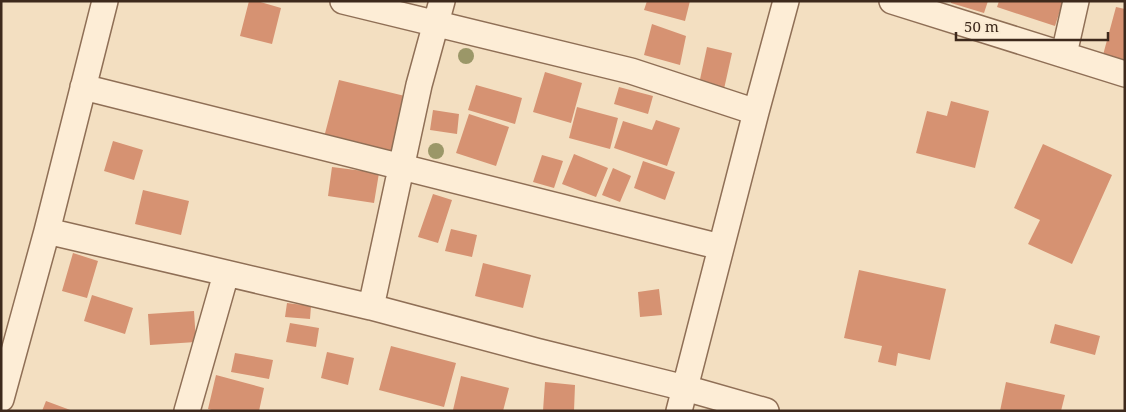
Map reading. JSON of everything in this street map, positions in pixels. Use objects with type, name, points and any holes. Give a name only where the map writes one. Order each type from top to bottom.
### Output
[{"type":"street","points":[[1,399],[47,231],[105,1]]},
{"type":"street","points":[[343,1],[440,12],[756,112]]},
{"type":"street","points":[[682,399],[786,1]]},
{"type":"street","points":[[892,1],[1125,74]]},
{"type":"street","points":[[1064,54],[1076,1]]},
{"type":"street","points":[[371,306],[419,85],[440,12]]},
{"type":"street","points":[[84,87],[721,247]]},
{"type":"street","points":[[47,231],[226,274],[371,306],[536,351],[682,399],[766,411]]},
{"type":"street","points":[[187,411],[226,274]]},
{"type":"building","points":[[249,1],[257,1],[281,8],[272,44],[240,36]]},
{"type":"building","points":[[647,1],[690,1],[685,21],[644,10]]},
{"type":"building","points":[[951,1],[988,1],[984,13],[951,3]]},
{"type":"building","points":[[999,1],[1063,1],[1055,26],[997,7]]},
{"type":"building","points":[[1116,7],[1125,9],[1125,60],[1103,55]]},
{"type":"building","points":[[652,24],[686,36],[680,65],[644,55]]},
{"type":"building","points":[[707,47],[732,53],[724,89],[699,84]]},
{"type":"building","points":[[545,72],[582,83],[571,123],[533,112]]},
{"type":"building","points":[[339,80],[409,97],[392,155],[323,141]]},
{"type":"building","points":[[476,85],[522,98],[515,124],[468,110]]},
{"type":"building","points":[[619,87],[653,96],[648,114],[614,104]]},
{"type":"building","points":[[951,101],[989,111],[975,168],[916,153],[927,111],[947,116]]},
{"type":"building","points":[[577,107],[618,118],[610,149],[569,138]]},
{"type":"building","points":[[433,110],[459,114],[457,134],[430,130]]},
{"type":"building","points":[[469,114],[509,127],[496,166],[456,153]]},
{"type":"building","points":[[656,120],[680,128],[667,166],[614,148],[623,121],[652,130]]},
{"type":"building","points":[[113,141],[143,150],[134,180],[104,171]]},
{"type":"building","points":[[1043,144],[1112,175],[1072,264],[1028,244],[1040,220],[1014,208]]},
{"type":"building","points":[[574,154],[608,168],[596,197],[562,184]]},
{"type":"building","points":[[542,155],[563,161],[554,188],[533,182]]},
{"type":"building","points":[[643,161],[675,172],[665,200],[634,188]]},
{"type":"building","points":[[332,167],[379,173],[374,203],[328,196]]},
{"type":"building","points":[[613,168],[631,176],[620,202],[602,195]]},
{"type":"building","points":[[143,190],[189,201],[181,235],[135,224]]},
{"type":"building","points":[[433,194],[452,200],[438,243],[418,237]]},
{"type":"building","points":[[451,229],[477,235],[472,257],[445,251]]},
{"type":"building","points":[[73,253],[98,261],[87,298],[62,291]]},
{"type":"building","points":[[483,263],[531,275],[523,308],[475,296]]},
{"type":"building","points":[[859,270],[946,289],[930,360],[898,353],[896,366],[878,362],[882,346],[844,338]]},
{"type":"building","points":[[659,289],[662,315],[640,317],[638,292]]},
{"type":"building","points":[[92,295],[133,308],[125,334],[84,321]]},
{"type":"building","points":[[287,303],[311,306],[310,319],[285,317]]},
{"type":"building","points":[[194,311],[196,342],[150,345],[148,314]]},
{"type":"building","points":[[290,323],[319,328],[316,347],[286,342]]},
{"type":"building","points":[[1055,324],[1100,336],[1095,355],[1050,343]]},
{"type":"building","points":[[391,346],[456,363],[444,407],[379,390]]},
{"type":"building","points":[[327,352],[354,358],[348,385],[321,378]]},
{"type":"building","points":[[235,353],[273,360],[269,379],[231,372]]},
{"type":"building","points":[[216,375],[264,388],[259,411],[215,411],[208,409]]},
{"type":"building","points":[[461,376],[509,388],[503,411],[453,410]]},
{"type":"building","points":[[545,382],[575,385],[574,411],[543,411]]},
{"type":"building","points":[[1006,382],[1065,395],[1061,411],[1000,411]]},
{"type":"building","points":[[46,401],[73,411],[42,411]]}]
